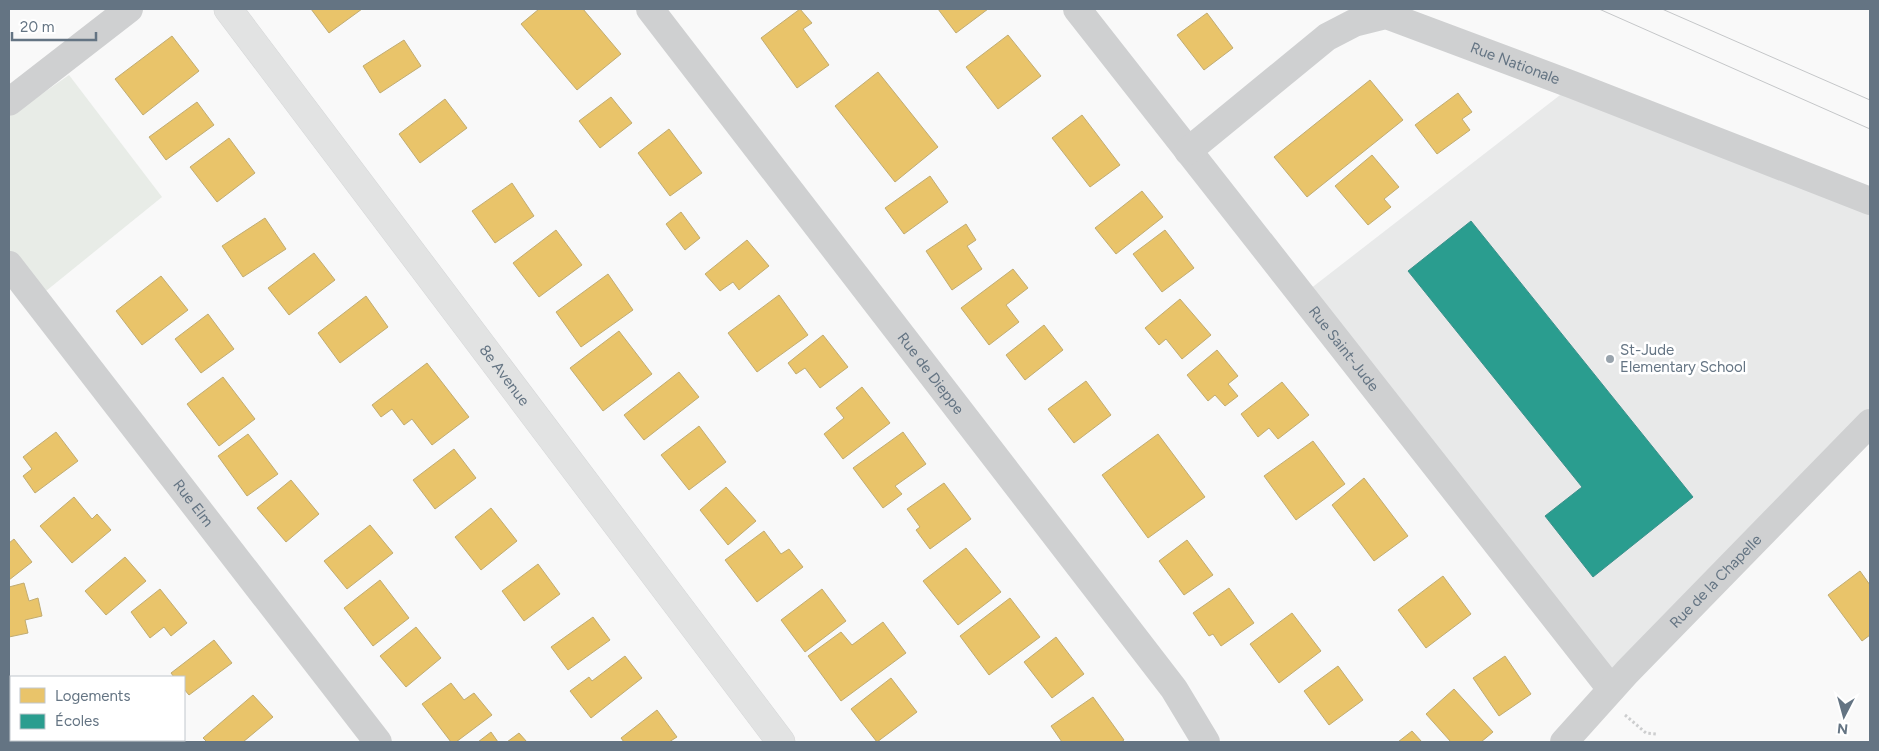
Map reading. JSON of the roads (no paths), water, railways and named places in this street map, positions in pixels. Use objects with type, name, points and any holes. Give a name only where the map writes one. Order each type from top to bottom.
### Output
[{"type":"street","points":[[9,102],[130,9]]},
{"type":"street","name":"8e Avenue","points":[[228,9],[739,689],[781,742]]},
{"type":"street","name":"Rue de Dieppe","points":[[650,9],[1174,689],[1206,742]]},
{"type":"street","name":"Rue Saint-Jude","points":[[1077,9],[1615,700]]},
{"type":"street","name":"Rue Nationale","points":[[1188,150],[1327,37],[1354,24],[1386,15],[1573,85],[1870,201]]},
{"type":"street","name":"Rue Elm","points":[[9,266],[378,742]]},
{"type":"street","name":"Rue de la Chapelle","points":[[1564,742],[1615,700],[1870,423]]},
{"type":"tram line","points":[[1599,9],[1870,129]]},
{"type":"tram line","points":[[1662,9],[1870,100]]},
{"type":"place","name":"St-Jude Elementary School","points":[[1610,359]]}]
